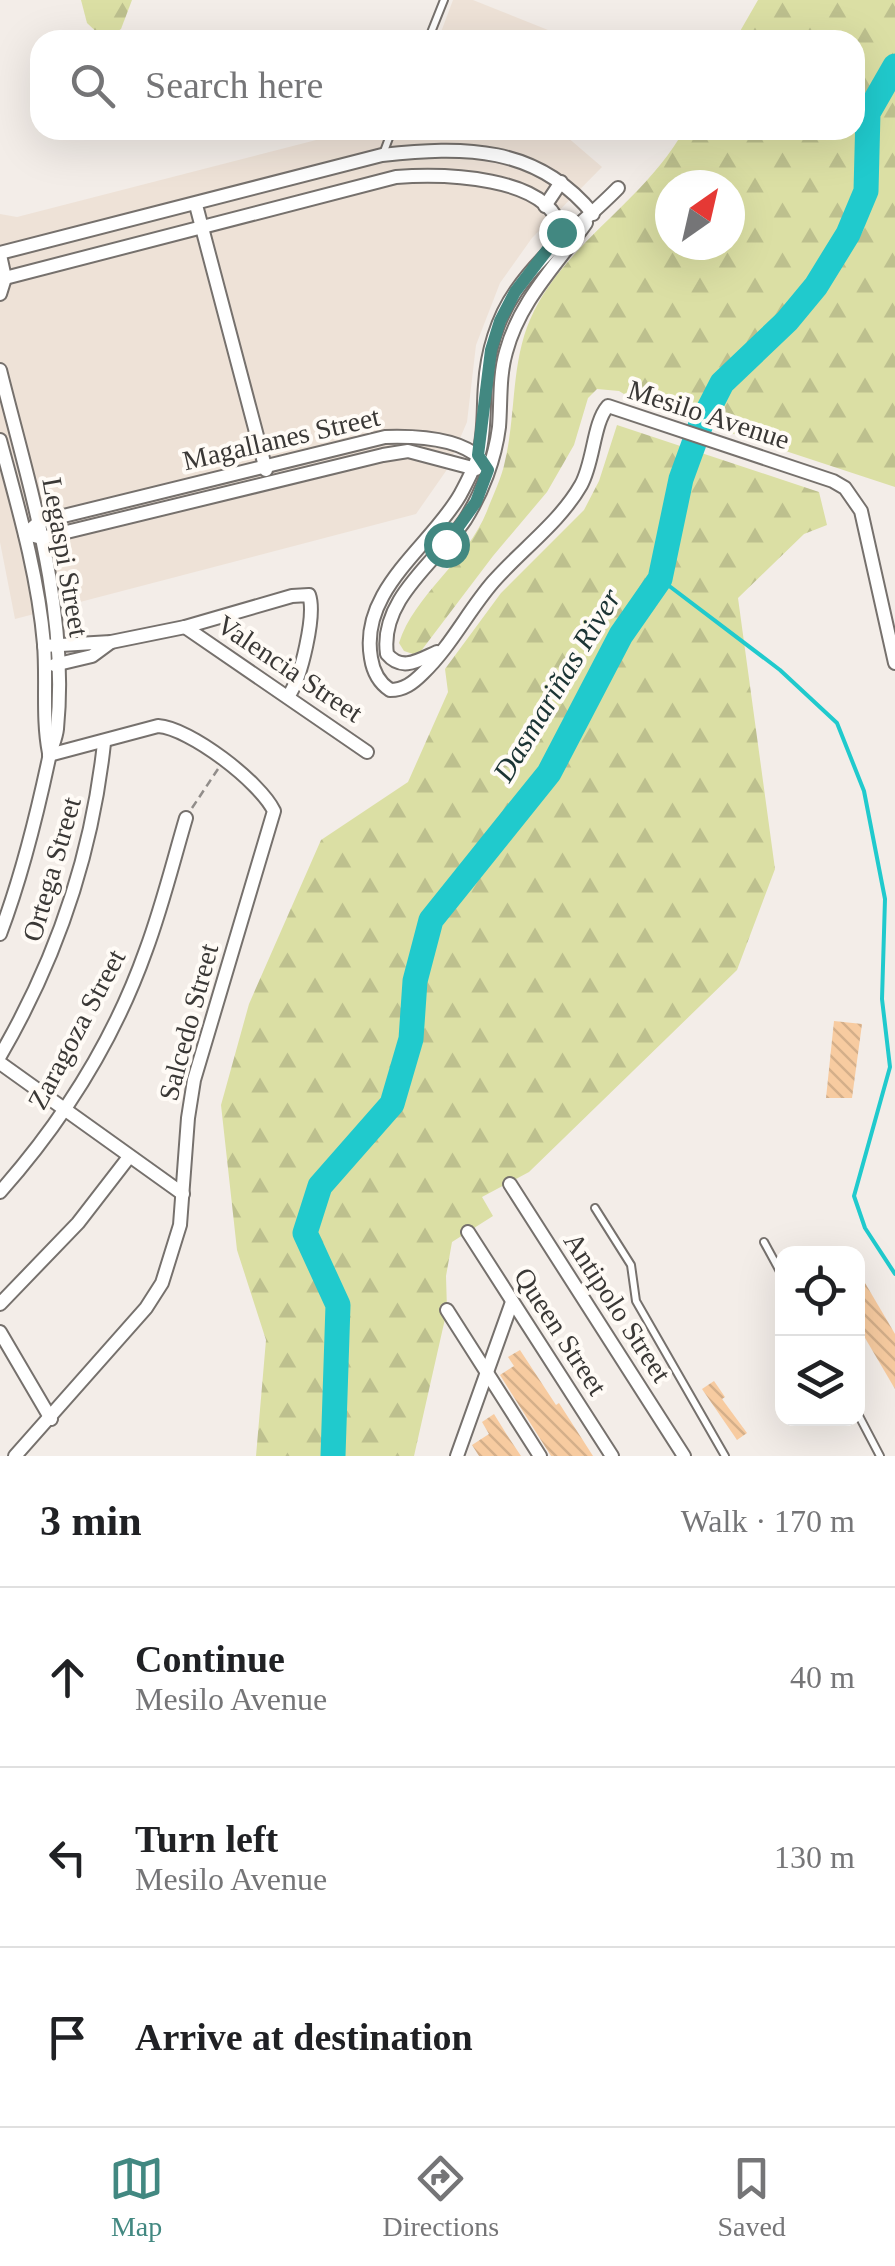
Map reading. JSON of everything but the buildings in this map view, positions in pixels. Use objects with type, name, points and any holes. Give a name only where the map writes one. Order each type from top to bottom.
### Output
[{"type":"street","points":[[0,294],[5,278],[0,254],[382,155],[440,148],[484,152],[523,162],[561,182],[592,214]]},
{"type":"street","points":[[5,278],[396,178],[430,174],[494,182],[531,196],[545,206],[561,227],[556,242]]},
{"type":"street","points":[[545,206],[561,182]]},
{"type":"street","name":"Mesilo Avenue","points":[[618,188],[556,242],[515,292],[500,321],[485,381],[478,455],[448,514],[388,586],[371,630],[372,665],[378,680],[390,690],[410,685],[444,650],[491,584],[563,510],[592,460],[606,407],[845,488],[861,512],[895,663]]},
{"type":"street","points":[[196,205],[269,482]]},
{"type":"street","name":"Mesilo Avenue","points":[[444,650],[399,664],[386,654],[387,634],[415,578],[469,513],[488,470],[498,428],[505,354],[514,326],[534,290],[592,214]]},
{"type":"street","name":"Legaspi Street","points":[[0,370],[42,538],[57,733],[32,838],[0,934]]},
{"type":"street","name":"Magallanes Street","points":[[25,534],[38,522],[386,437],[437,441],[478,455]]},
{"type":"street","name":"Legaspi Street","points":[[0,440],[50,645]]},
{"type":"street","name":"Magallanes Street","points":[[25,534],[42,538],[356,460],[408,451],[488,470]]},
{"type":"street","points":[[478,455],[488,470]]},
{"type":"street","points":[[50,645],[110,642],[309,595],[312,612],[296,684],[288,696]]},
{"type":"street","name":"Valencia Street","points":[[185,627],[368,752]]},
{"type":"street","points":[[51,666],[92,656],[110,642]]},
{"type":"street","name":"Salcedo Street","points":[[16,1456],[146,1308],[162,1283],[180,1224],[194,1080],[274,811],[258,787],[170,727],[158,726],[49,755]]},
{"type":"street","name":"Ortega Street","points":[[0,1060],[40,985],[64,924],[98,795],[104,743]]},
{"type":"street","name":"Zaragoza Street","points":[[0,1192],[66,1112],[127,998],[146,951],[186,818]]},
{"type":"street","points":[[0,1060],[183,1194]]},
{"type":"street","points":[[0,1304],[78,1224],[129,1157]]},
{"type":"street","name":"Antipolo Street","points":[[510,1184],[684,1456]]},
{"type":"street","name":"Queen Street","points":[[468,1232],[612,1456]]},
{"type":"street","points":[[459,1455],[512,1302]]},
{"type":"street","points":[[447,1310],[540,1456]]},
{"type":"street","points":[[0,1332],[50,1419]]},
{"type":"lane","points":[[432,30],[444,0]]},
{"type":"lane","points":[[382,155],[388,140]]},
{"type":"lane","points":[[595,1208],[630,1266],[636,1301],[725,1456]]},
{"type":"lane","points":[[764,1242],[775,1262]]},
{"type":"lane","points":[[864,1426],[880,1456]]},
{"type":"path","points":[[186,818],[223,760]]},
{"type":"shaded area","points":[[453,0],[473,0],[548,30],[442,30]]},
{"type":"shaded area","points":[[316,140],[571,140],[602,167],[532,238],[500,283],[476,345],[467,422],[446,471],[416,514],[15,619],[0,542],[0,214],[17,217]]},
{"type":"green space","points":[[81,0],[132,0],[120,30],[94,30],[87,23]]},
{"type":"green space","points":[[758,0],[895,0],[895,487],[637,402],[619,391],[597,389],[588,398],[574,445],[547,492],[421,651],[404,651],[399,643],[406,626],[478,529],[500,480],[526,329],[567,262],[655,171],[655,260],[745,260],[745,170],[656,170],[678,140],[865,140],[865,30],[741,30]]},
{"type":"green space","points":[[617,425],[819,492],[827,525],[804,534],[738,598],[775,869],[737,970],[529,1172],[482,1197],[493,1216],[452,1242],[446,1276],[447,1310],[414,1456],[256,1456],[266,1340],[237,1250],[221,1105],[249,1004],[321,840],[408,782],[448,692],[445,669],[501,593],[584,510],[599,481]]},
{"type":"waterway","name":"Dasmariñas River","points":[[333,1456],[338,1305],[305,1233],[320,1186],[392,1104],[411,1039],[415,981],[431,920],[549,773],[621,635],[660,579],[681,479],[701,424],[722,383],[787,321],[816,286],[848,234],[866,191],[868,113],[895,66]]},
{"type":"waterway","points":[[660,579],[780,670],[837,723],[864,791],[885,899],[882,999],[890,1067],[854,1196],[865,1228],[895,1274]]},
{"type":"route","points":[[446,544],[476,502],[488,470],[478,455],[484,425],[485,381],[500,321],[515,292],[561,232]]}]
